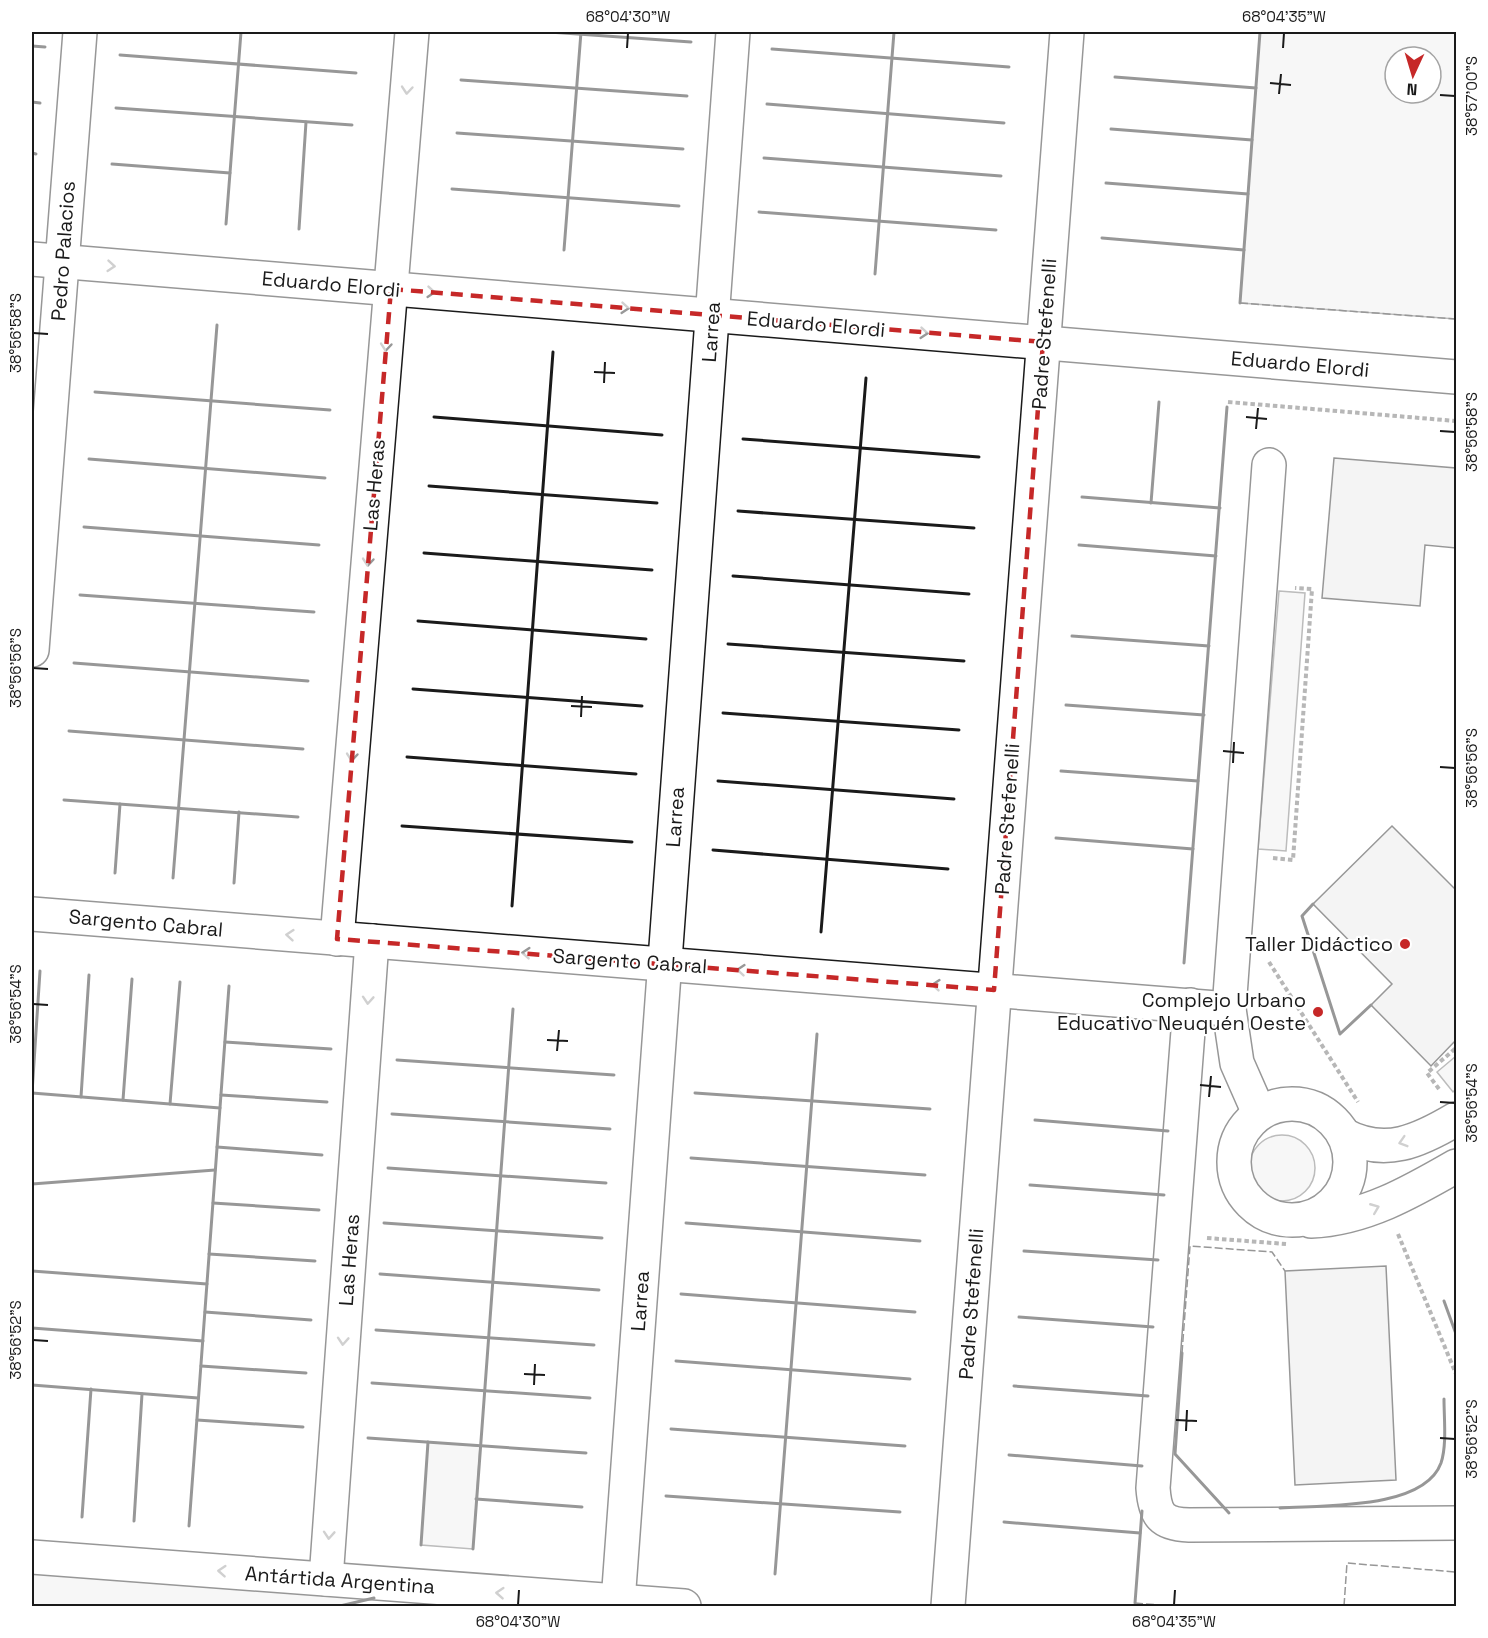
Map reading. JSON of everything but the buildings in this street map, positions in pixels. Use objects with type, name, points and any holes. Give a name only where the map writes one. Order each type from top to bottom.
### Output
[{"type":"street","name":"Pedro Palacios","points":[[32,650],[47,260],[80,32]]},
{"type":"street","name":"Las Heras","points":[[337,939],[412,32]]},
{"type":"street","name":"Larrea","points":[[618,1602],[733,32]]},
{"type":"street","name":"Padre Stefenelli","points":[[948,1606],[1066,32]]},
{"type":"street","name":"Eduardo Elordi","points":[[47,260],[1456,376]]},
{"type":"street","points":[[1259,1113],[1237,1063],[1229,1009],[1269,465]]},
{"type":"street","name":"Sargento Cabral","points":[[32,914],[1229,1009]]},
{"type":"street","name":"Las Heras","points":[[326,1579],[372,941]]},
{"type":"street","points":[[1190,1005],[1153,1488],[1159,1514],[1170,1524],[1189,1526],[1456,1522]]},
{"type":"street","points":[[1297,1221],[1316,1216],[1332,1206],[1344,1191],[1350,1172],[1350,1153],[1344,1135],[1332,1119],[1316,1108],[1297,1104],[1277,1105],[1259,1113],[1245,1126],[1236,1144],[1233,1163],[1236,1182],[1246,1199],[1260,1212],[1278,1219],[1297,1221],[1351,1216],[1401,1196],[1456,1166]]},
{"type":"street","points":[[1344,1135],[1368,1146],[1381,1147],[1416,1138],[1456,1119]]},
{"type":"street","name":"Antártida Argentina","points":[[32,1557],[684,1606]]},
{"type":"path","points":[[1228,402],[1456,421]]},
{"type":"path","points":[[1264,858],[1293,860],[1312,589],[1288,587]]},
{"type":"path","points":[[1267,959],[1363,1109]]},
{"type":"path","points":[[1430,1093],[1440,1089],[1427,1073],[1456,1048]]},
{"type":"path","points":[[1395,1229],[1456,1374]]},
{"type":"highlighted area","points":[[391,289],[1043,342],[994,990],[337,939]]},
{"type":"shaded area","points":[[1260,32],[1456,32],[1456,319],[1240,303]]},
{"type":"shaded area","points":[[1279,591],[1305,593],[1286,851],[1258,849]]},
{"type":"shaded area","points":[[1456,1056],[1456,1089],[1453,1092],[1437,1072]]},
{"type":"shaded area","points":[[1275,1135],[1289,1135],[1301,1140],[1310,1149],[1315,1168],[1313,1181],[1306,1192],[1289,1201],[1275,1201],[1263,1196],[1254,1187],[1249,1175],[1249,1161],[1254,1149],[1263,1140]]},
{"type":"shaded area","points":[[428,1442],[480,1446],[473,1549],[421,1545]]},
{"type":"shaded area","points":[[32,1569],[392,1593],[340,1606],[32,1606]]},
{"type":"fence","points":[[1240,303],[1456,319]]},
{"type":"fence","points":[[1182,1353],[1190,1246],[1272,1252],[1285,1271]]},
{"type":"fence","points":[[1344,1606],[1347,1563],[1456,1572]]},
{"type":"fence","points":[[1135,1603],[1171,1606]]},
{"type":"wall","points":[[226,224],[241,32]]},
{"type":"wall","points":[[549,32],[691,42]]},
{"type":"wall","points":[[564,250],[581,32]]},
{"type":"wall","points":[[875,274],[894,32]]},
{"type":"wall","points":[[1240,303],[1260,32]]},
{"type":"wall","points":[[32,46],[45,47]]},
{"type":"wall","points":[[772,49],[1009,67]]},
{"type":"wall","points":[[120,55],[356,73]]},
{"type":"wall","points":[[1115,77],[1256,88]]},
{"type":"wall","points":[[461,80],[687,96]]},
{"type":"wall","points":[[32,102],[40,103]]},
{"type":"wall","points":[[767,104],[1004,123]]},
{"type":"wall","points":[[116,108],[352,125]]},
{"type":"wall","points":[[299,229],[306,122]]},
{"type":"wall","points":[[1111,129],[1252,140]]},
{"type":"wall","points":[[457,133],[683,149]]},
{"type":"wall","points":[[32,153],[36,154]]},
{"type":"wall","points":[[764,158],[1001,176]]},
{"type":"wall","points":[[112,164],[230,173]]},
{"type":"wall","points":[[1106,183],[1248,194]]},
{"type":"wall","points":[[452,189],[679,206]]},
{"type":"wall","points":[[759,212],[996,230]]},
{"type":"wall","points":[[1102,238],[1244,250]]},
{"type":"wall","points":[[173,878],[217,325]]},
{"type":"wall","points":[[512,906],[553,352]]},
{"type":"wall","points":[[821,932],[866,378]]},
{"type":"wall","points":[[95,392],[330,410]]},
{"type":"wall","points":[[1151,503],[1159,402]]},
{"type":"wall","points":[[1184,963],[1227,407]]},
{"type":"wall","points":[[434,417],[662,435]]},
{"type":"wall","points":[[743,439],[979,457]]},
{"type":"wall","points":[[89,459],[325,478]]},
{"type":"wall","points":[[429,486],[657,503]]},
{"type":"wall","points":[[1082,497],[1220,508]]},
{"type":"wall","points":[[738,511],[974,528]]},
{"type":"wall","points":[[84,527],[319,545]]},
{"type":"wall","points":[[1079,545],[1216,556]]},
{"type":"wall","points":[[424,553],[652,570]]},
{"type":"wall","points":[[733,576],[969,594]]},
{"type":"wall","points":[[80,595],[314,612]]},
{"type":"wall","points":[[418,621],[646,639]]},
{"type":"wall","points":[[1072,636],[1209,646]]},
{"type":"wall","points":[[728,644],[964,661]]},
{"type":"wall","points":[[74,663],[308,681]]},
{"type":"wall","points":[[413,689],[642,706]]},
{"type":"wall","points":[[1066,705],[1204,715]]},
{"type":"wall","points":[[723,713],[959,730]]},
{"type":"wall","points":[[69,731],[303,749]]},
{"type":"wall","points":[[407,757],[636,774]]},
{"type":"wall","points":[[1061,771],[1198,781]]},
{"type":"wall","points":[[718,781],[954,799]]},
{"type":"wall","points":[[64,800],[298,817]]},
{"type":"wall","points":[[115,873],[120,804]]},
{"type":"wall","points":[[234,883],[239,812]]},
{"type":"wall","points":[[402,826],[632,842]]},
{"type":"wall","points":[[1056,838],[1193,849]]},
{"type":"wall","points":[[713,850],[948,869]]},
{"type":"wall","points":[[1313,904],[1302,916],[1340,1034],[1371,1005]]},
{"type":"wall","points":[[32,1093],[40,971]]},
{"type":"wall","points":[[81,1097],[89,975]]},
{"type":"wall","points":[[123,1100],[132,979]]},
{"type":"wall","points":[[170,1104],[180,982]]},
{"type":"wall","points":[[189,1526],[229,986]]},
{"type":"wall","points":[[473,1549],[513,1009]]},
{"type":"wall","points":[[775,1574],[817,1034]]},
{"type":"wall","points":[[225,1042],[331,1049]]},
{"type":"wall","points":[[397,1060],[614,1075]]},
{"type":"wall","points":[[32,1093],[220,1108]]},
{"type":"wall","points":[[695,1093],[930,1109]]},
{"type":"wall","points":[[221,1095],[327,1102]]},
{"type":"wall","points":[[392,1114],[610,1129]]},
{"type":"wall","points":[[1035,1120],[1168,1131]]},
{"type":"wall","points":[[217,1147],[322,1155]]},
{"type":"wall","points":[[691,1158],[925,1175]]},
{"type":"wall","points":[[388,1168],[606,1183]]},
{"type":"wall","points":[[32,1184],[215,1170]]},
{"type":"wall","points":[[1030,1185],[1164,1195]]},
{"type":"wall","points":[[213,1203],[319,1210]]},
{"type":"wall","points":[[384,1223],[602,1238]]},
{"type":"wall","points":[[686,1223],[920,1241]]},
{"type":"wall","points":[[1024,1251],[1158,1260]]},
{"type":"wall","points":[[209,1254],[315,1261]]},
{"type":"wall","points":[[32,1271],[207,1284]]},
{"type":"wall","points":[[380,1274],[599,1290]]},
{"type":"wall","points":[[681,1294],[915,1312]]},
{"type":"wall","points":[[1444,1301],[1456,1334]]},
{"type":"wall","points":[[205,1312],[311,1320]]},
{"type":"wall","points":[[1019,1317],[1153,1327]]},
{"type":"wall","points":[[32,1328],[203,1341]]},
{"type":"wall","points":[[376,1330],[594,1345]]},
{"type":"wall","points":[[1182,1353],[1175,1454],[1229,1513]]},
{"type":"wall","points":[[676,1361],[910,1379]]},
{"type":"wall","points":[[201,1366],[306,1373]]},
{"type":"wall","points":[[372,1383],[590,1398]]},
{"type":"wall","points":[[32,1385],[198,1398]]},
{"type":"wall","points":[[1014,1386],[1148,1396]]},
{"type":"wall","points":[[82,1517],[91,1389]]},
{"type":"wall","points":[[134,1521],[142,1394]]},
{"type":"wall","points":[[1280,1508],[1370,1502],[1394,1497],[1415,1489],[1431,1478],[1441,1463],[1445,1440],[1444,1399]]},
{"type":"wall","points":[[197,1420],[303,1427]]},
{"type":"wall","points":[[671,1429],[905,1446]]},
{"type":"wall","points":[[368,1438],[586,1453]]},
{"type":"wall","points":[[421,1545],[428,1442]]},
{"type":"wall","points":[[1009,1455],[1142,1466]]},
{"type":"wall","points":[[666,1496],[900,1512]]},
{"type":"wall","points":[[476,1499],[582,1507]]},
{"type":"wall","points":[[1135,1603],[1142,1511]]},
{"type":"wall","points":[[1004,1522],[1140,1533]]},
{"type":"wall","points":[[340,1606],[374,1598]]},
{"type":"place","name":"Taller Didáctico","points":[[1405,944]]},
{"type":"place","name":"Complejo Urbano Educativo Neuquén Oeste","points":[[1318,1012]]}]
